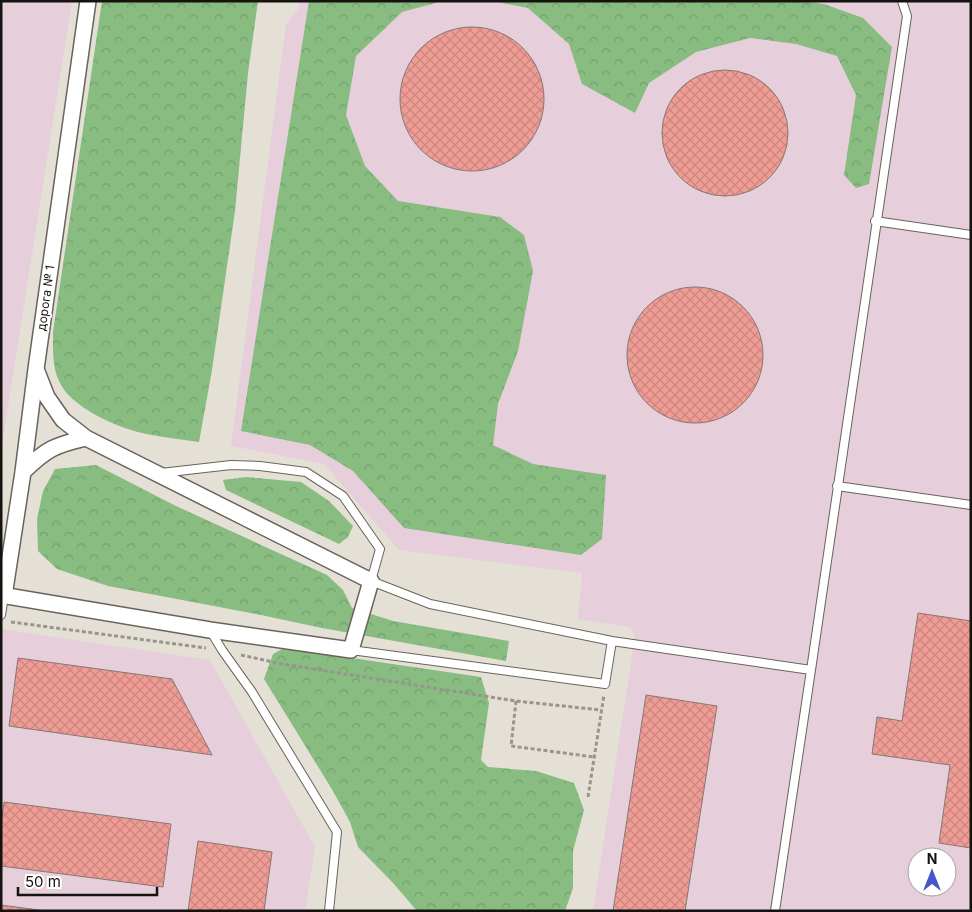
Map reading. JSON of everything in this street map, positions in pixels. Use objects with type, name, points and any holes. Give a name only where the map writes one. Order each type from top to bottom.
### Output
[{"type":"street","name":"дорога № 1","points":[[3,596],[23,472],[88,1]]},
{"type":"street","points":[[3,596],[210,630],[351,650],[372,581],[86,438],[64,420],[47,397],[36,368]]},
{"type":"street","points":[[23,472],[41,455],[62,443],[86,438]]},
{"type":"lane","points":[[775,911],[875,221],[907,16],[902,1]]},
{"type":"lane","points":[[875,221],[971,235]]},
{"type":"lane","points":[[160,474],[231,465],[260,466],[306,472],[342,496],[380,549],[372,581],[430,604],[612,641],[810,670]]},
{"type":"lane","points":[[837,486],[971,505]]},
{"type":"lane","points":[[1,615],[3,596]]},
{"type":"lane","points":[[210,630],[252,692],[337,832],[329,911]]},
{"type":"lane","points":[[351,650],[605,684],[612,641]]},
{"type":"path","points":[[11,622],[222,650],[282,664],[516,701],[601,710]]},
{"type":"path","points":[[588,797],[605,684]]},
{"type":"path","points":[[516,701],[511,746],[594,757]]},
{"type":"shaded area","points":[[1,1],[72,1],[1,451]]},
{"type":"shaded area","points":[[299,1],[971,1],[971,911],[593,911],[635,636],[630,627],[578,619],[582,573],[399,550],[324,464],[231,446],[286,24],[297,11]]},
{"type":"shaded area","points":[[1,629],[210,660],[315,847],[305,911],[1,911]]},
{"type":"green space","points":[[102,1],[258,1],[248,73],[235,211],[212,370],[199,442],[142,433],[95,415],[73,399],[65,390],[59,381],[55,369],[53,332]]},
{"type":"green space","points":[[309,1],[443,1],[402,12],[356,56],[346,115],[365,166],[398,201],[500,217],[524,235],[533,271],[518,351],[498,404],[493,445],[533,464],[606,475],[602,539],[581,555],[404,528],[353,471],[310,445],[241,431]]},
{"type":"green space","points":[[493,1],[803,1],[824,4],[863,18],[892,47],[869,184],[856,188],[844,175],[856,95],[837,56],[796,44],[750,38],[696,52],[649,83],[635,113],[582,84],[569,44],[528,8]]},
{"type":"green space","points":[[96,465],[176,506],[327,575],[343,590],[352,608],[393,621],[509,641],[506,661],[322,628],[108,586],[57,569],[38,551],[37,519],[43,491],[55,469]]},
{"type":"green space","points":[[246,477],[301,482],[329,501],[353,526],[348,537],[339,544],[226,490],[223,480]]},
{"type":"green space","points":[[284,648],[481,677],[489,703],[481,760],[488,767],[536,771],[574,783],[584,810],[573,851],[573,888],[565,911],[417,911],[358,847],[350,822],[333,791],[264,679],[273,654]]},
{"type":"building","points":[[472,27],[500,32],[523,48],[539,71],[544,99],[539,127],[523,150],[500,166],[472,171],[444,166],[421,150],[405,127],[400,99],[405,71],[421,48],[444,32]]},
{"type":"building","points":[[725,70],[749,75],[769,89],[783,109],[788,133],[783,157],[769,177],[749,191],[725,196],[701,191],[681,177],[667,157],[662,133],[667,109],[681,89],[701,75]]},
{"type":"building","points":[[695,287],[721,292],[733,298],[743,307],[752,317],[758,329],[763,355],[758,381],[752,393],[743,403],[733,412],[721,418],[695,423],[669,418],[657,412],[647,403],[638,393],[632,381],[627,355],[632,329],[638,317],[647,307],[657,298],[669,292]]},
{"type":"building","points":[[918,613],[971,621],[971,848],[939,843],[950,765],[872,754],[877,717],[902,721]]},
{"type":"building","points":[[18,658],[172,679],[212,755],[9,726]]},
{"type":"building","points":[[646,695],[717,706],[685,911],[613,911]]},
{"type":"building","points":[[4,802],[171,824],[163,887],[1,866],[1,825]]},
{"type":"building","points":[[198,841],[272,852],[264,911],[188,911]]},
{"type":"building","points":[[1,905],[46,911],[1,911]]}]
